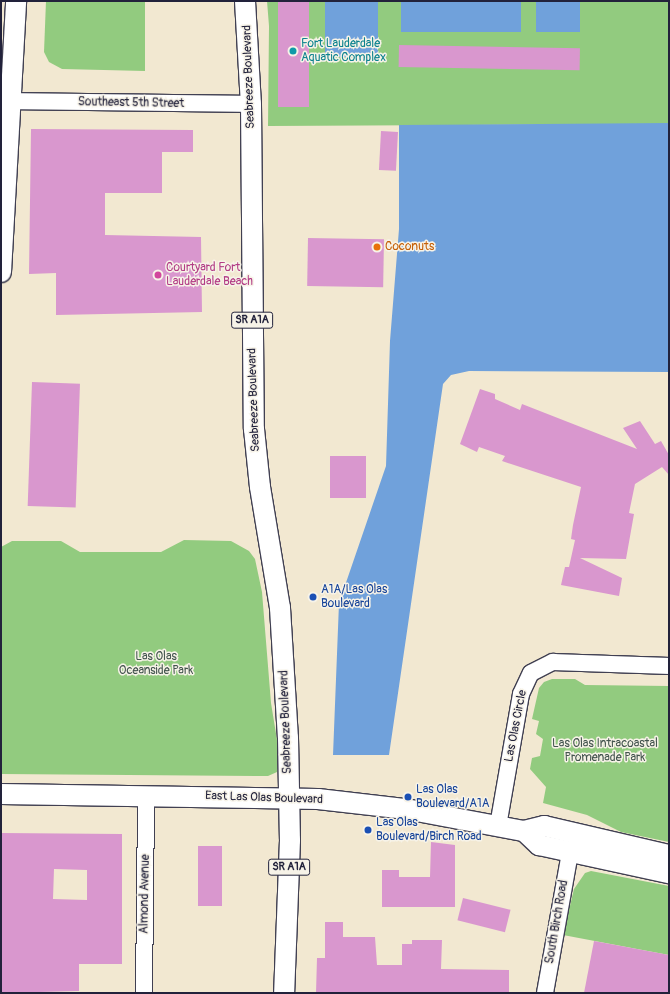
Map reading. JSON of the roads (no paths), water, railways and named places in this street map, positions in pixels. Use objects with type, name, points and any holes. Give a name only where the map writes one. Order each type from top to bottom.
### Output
[{"type":"main road","points":[[1,272],[16,1]]},
{"type":"main road","name":"Seabreeze Boulevard","points":[[245,1],[251,104],[254,429],[260,487],[280,608],[289,798]]},
{"type":"main road","name":"East Las Olas Boulevard","points":[[1,794],[289,798],[393,807],[524,831],[544,826],[626,854],[669,873]]},
{"type":"main road","name":"SR A1A","points":[[284,993],[288,936],[289,798]]},
{"type":"main road","name":"East Las Olas Boulevard","points":[[524,831],[539,845],[570,852],[669,855]]},
{"type":"street","name":"Southeast 5th Street","points":[[10,101],[251,104]]},
{"type":"street","name":"Las Olas Circle","points":[[498,826],[521,694],[531,673],[552,662],[669,666]]},
{"type":"street","name":"Almond Avenue","points":[[144,993],[146,796]]},
{"type":"street","name":"South Birch Road","points":[[544,993],[570,852]]},
{"type":"water","points":[[325,1],[378,1],[378,57],[325,57]]},
{"type":"water","points":[[401,1],[521,1],[521,32],[401,32]]},
{"type":"water","points":[[536,1],[580,1],[580,32],[536,32]]},
{"type":"water","points":[[669,123],[669,372],[469,371],[451,375],[443,384],[389,755],[333,755],[339,603],[386,466],[390,341],[399,229],[399,125]]},
{"type":"place","name":"Fort Lauderdale Aquatic Complex","points":[[293,51]]},
{"type":"place","name":"Coconuts","points":[[377,247]]},
{"type":"place","name":"Courtyard Fort Lauderdale Beach","points":[[158,275]]},
{"type":"place","name":"A1A/Las Olas Boulevard","points":[[313,597]]},
{"type":"place","name":"Las Olas Boulevard/A1A","points":[[408,797]]},
{"type":"place","name":"Las Olas Boulevard/Birch Road","points":[[368,830]]},
{"type":"park label","name":"Las Olas Oceanside Park","points":[[156,664]]},
{"type":"park label","name":"Las Olas Intracoastal Promenade Park","points":[[605,751]]}]
